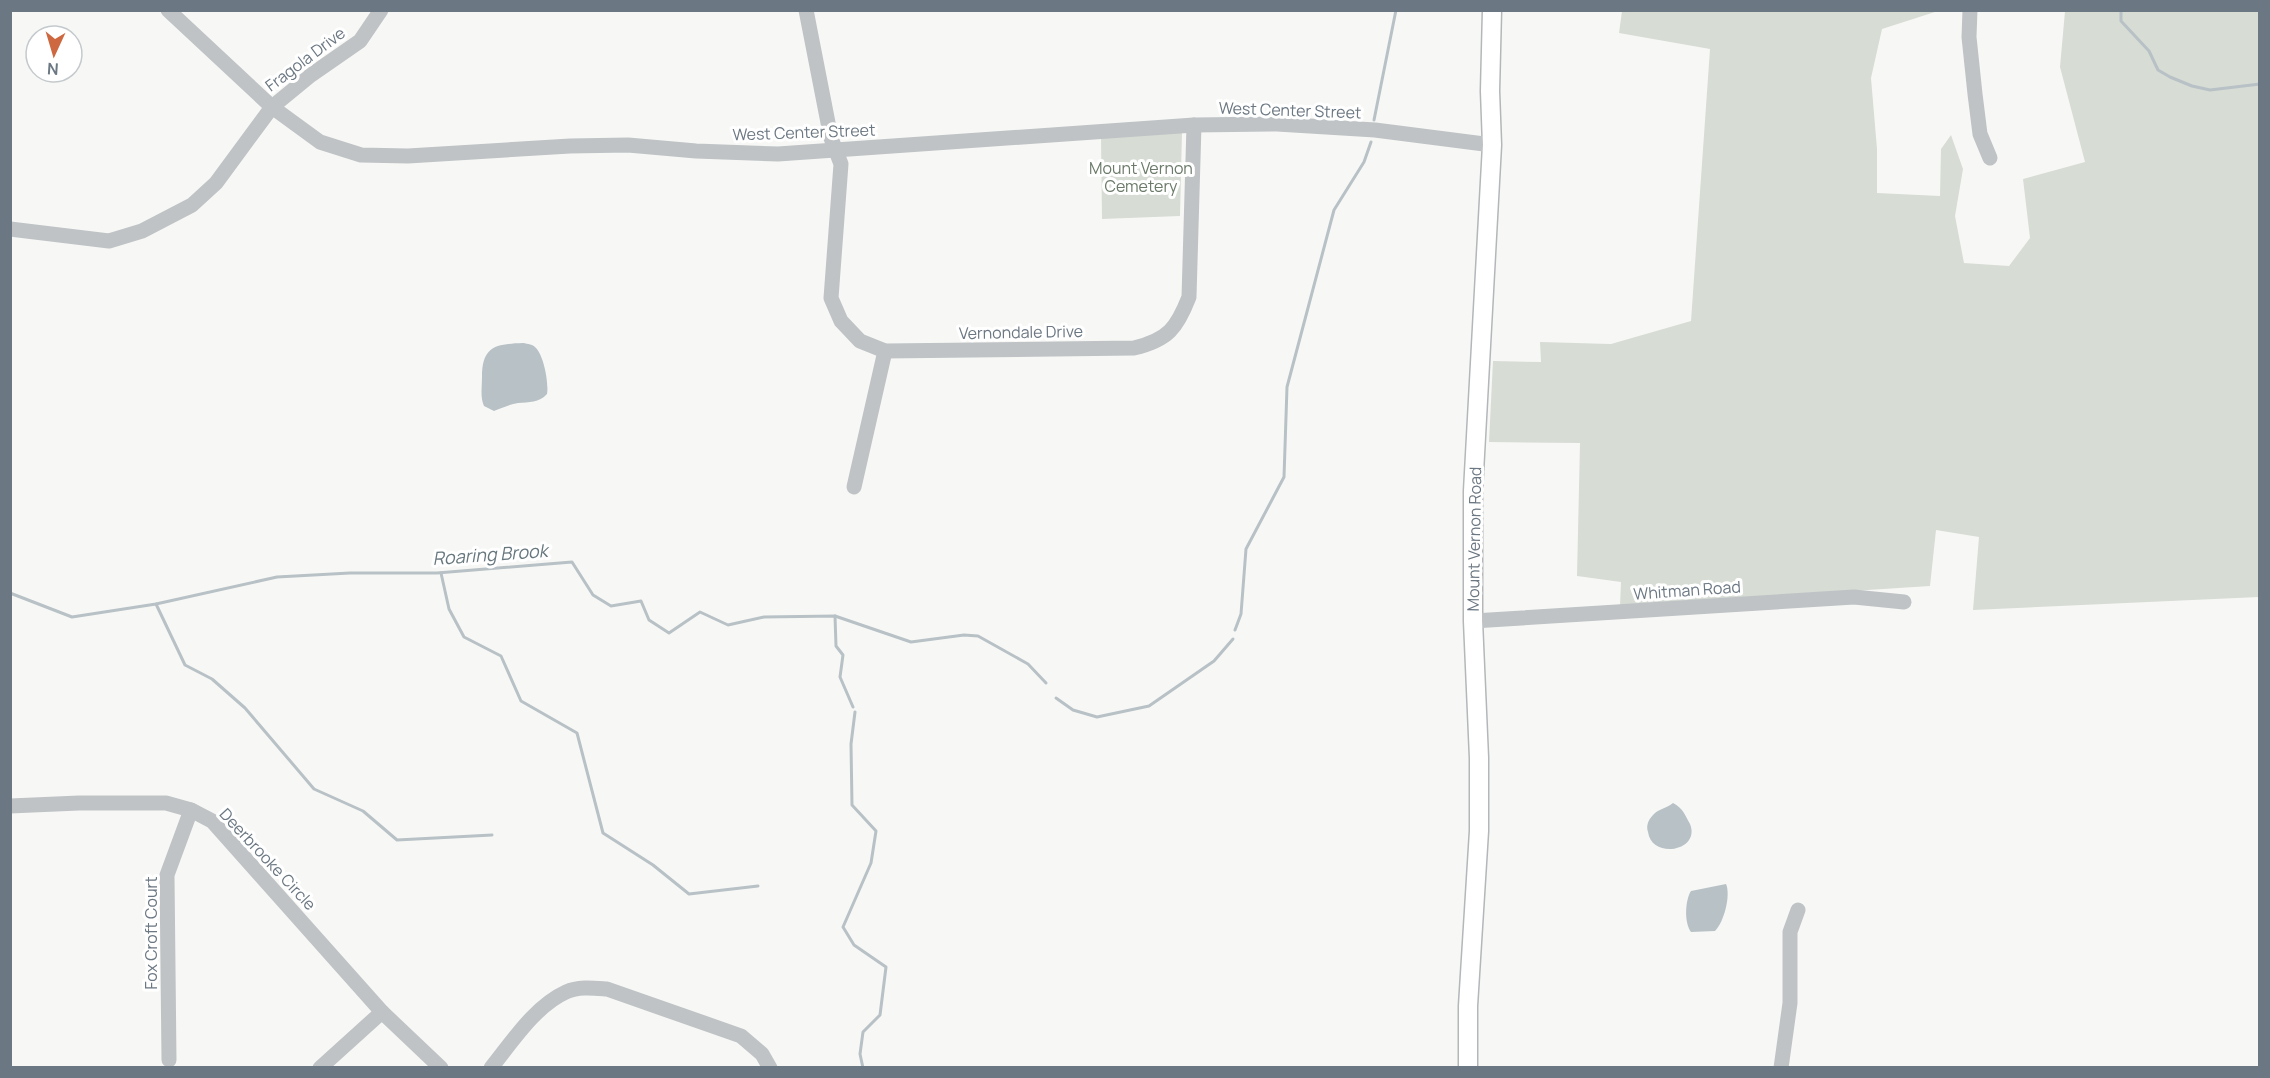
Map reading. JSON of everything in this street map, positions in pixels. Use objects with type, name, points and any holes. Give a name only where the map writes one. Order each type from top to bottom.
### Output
[{"type":"main road","name":"Mount Vernon Road","points":[[1468,1068],[1469,984],[1479,831],[1479,758],[1473,621],[1473,491],[1492,145],[1490,91],[1492,10]]},
{"type":"street","name":"West Center Street","points":[[168,10],[272,107],[320,142],[361,155],[408,156],[570,146],[628,145],[737,154],[777,154],[1194,125],[1277,124],[1375,130],[1492,145]]},
{"type":"street","name":"Fragola Drive","points":[[10,229],[109,241],[142,231],[192,205],[216,183],[272,107],[311,75],[360,41],[381,10]]},
{"type":"street","name":"Vernondale Drive","points":[[806,10],[831,138],[841,164],[831,298],[842,321],[860,341],[885,351],[1134,348],[1153,343],[1167,334],[1180,320],[1190,297],[1194,125]]},
{"type":"street","points":[[1970,10],[1969,37],[1980,134],[1990,158]]},
{"type":"street","points":[[854,487],[885,351]]},
{"type":"street","name":"Whitman Road","points":[[1473,621],[1854,597],[1904,602]]},
{"type":"street","name":"Deerbrooke Circle","points":[[10,806],[166,803],[191,810],[212,821],[382,1012],[441,1068]]},
{"type":"street","name":"Fox Croft Court","points":[[169,1060],[167,874],[191,810]]},
{"type":"street","points":[[1781,1068],[1790,1003],[1790,932],[1798,910]]},
{"type":"street","points":[[491,1068],[539,1011],[566,992],[587,987],[607,989],[741,1036],[762,1054],[770,1068]]},
{"type":"street","points":[[320,1068],[382,1012]]},
{"type":"green space","points":[[1622,11],[1938,11],[1882,29],[1871,78],[1877,149],[1877,193],[1940,196],[1941,149],[1951,135],[1963,169],[1955,216],[1964,263],[2009,266],[2030,238],[2023,179],[2085,162],[2060,67],[2065,11],[2259,11],[2259,597],[1973,610],[1979,537],[1936,530],[1930,586],[1620,606],[1621,582],[1577,576],[1580,443],[1489,442],[1493,361],[1541,362],[1540,342],[1611,344],[1691,321],[1710,49],[1619,33]]},
{"type":"green space","name":"Mount Vernon Cemetery","points":[[1182,132],[1180,216],[1102,219],[1101,137]]},
{"type":"shaded area","points":[[505,344],[530,344],[539,352],[547,377],[547,394],[537,401],[506,406],[494,411],[484,406],[483,367],[488,353]]},
{"type":"shaded area","points":[[1673,803],[1685,815],[1692,833],[1689,841],[1683,846],[1666,849],[1651,841],[1647,825],[1655,813]]},
{"type":"shaded area","points":[[1726,884],[1727,901],[1718,927],[1715,931],[1691,932],[1686,912],[1687,900],[1691,891]]},
{"type":"waterway","points":[[1374,120],[1396,10]]},
{"type":"waterway","points":[[2121,10],[2121,21],[2149,51],[2158,70],[2170,77],[2210,90],[2260,84]]},
{"type":"waterway","points":[[1235,630],[1241,614],[1246,549],[1284,477],[1287,387],[1334,210],[1364,162],[1371,142]]},
{"type":"waterway","name":"Roaring Brook","points":[[10,593],[72,617],[156,604],[277,577],[350,573],[437,573],[572,562],[593,595],[611,606],[641,601],[649,620],[669,633],[700,612],[728,625],[764,617],[835,616],[836,646],[843,655],[840,677],[853,707]]},
{"type":"waterway","points":[[441,573],[449,609],[464,637],[501,656],[521,701],[577,733],[603,833],[653,865],[689,894],[758,886]]},
{"type":"waterway","points":[[156,604],[185,665],[212,679],[245,708],[314,789],[363,811],[397,840],[492,835]]},
{"type":"waterway","points":[[835,616],[911,642],[964,635],[978,636],[1028,664],[1046,683]]},
{"type":"waterway","points":[[1056,698],[1073,710],[1097,717],[1149,706],[1214,661],[1233,639]]},
{"type":"waterway","name":"Roaring Brook","points":[[855,712],[851,744],[852,805],[876,831],[871,863],[843,927],[854,945],[886,967],[880,1015],[863,1032],[860,1054],[863,1068]]}]
